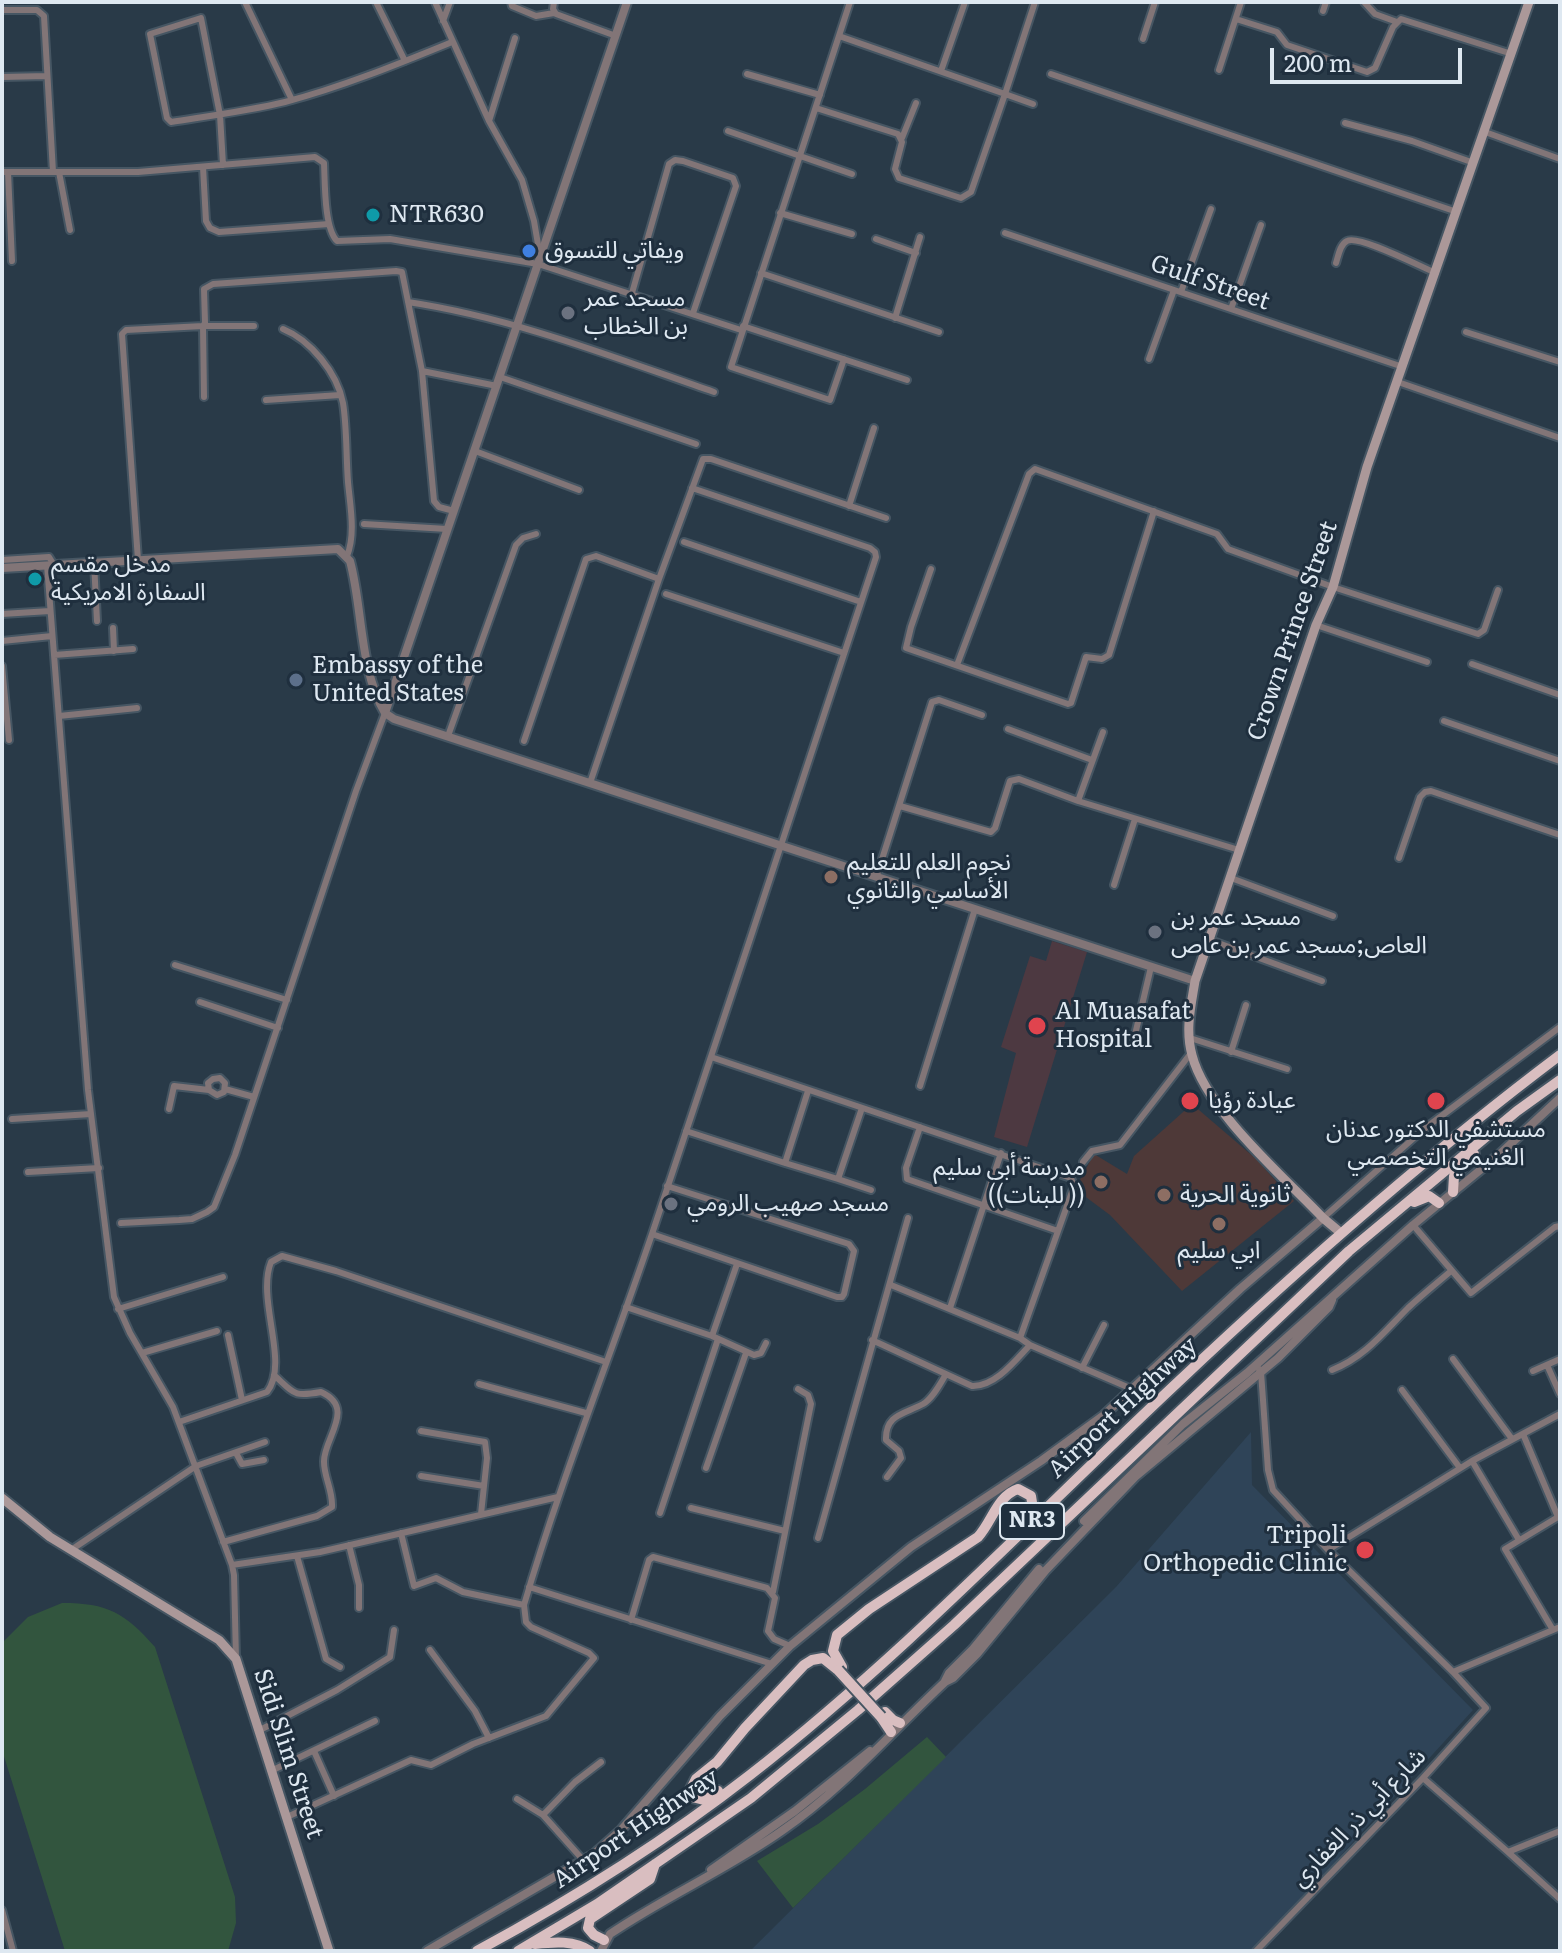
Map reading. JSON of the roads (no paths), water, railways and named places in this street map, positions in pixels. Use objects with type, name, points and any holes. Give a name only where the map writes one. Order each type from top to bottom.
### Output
[{"type":"highway","name":"Airport Highway","points":[[477,1951],[571,1899],[645,1852],[751,1775],[955,1598],[1179,1381],[1341,1233],[1429,1158],[1560,1055]]},
{"type":"highway","name":"Airport Highway","points":[[518,1951],[597,1904],[751,1798],[858,1710],[954,1625],[1280,1314],[1394,1213],[1501,1124],[1560,1080]]},
{"type":"highway","points":[[1453,1192],[1456,1173],[1501,1124]]},
{"type":"highway","points":[[1394,1213],[1426,1196],[1434,1197],[1439,1203]]},
{"type":"highway","points":[[840,1668],[833,1651],[837,1635],[869,1609],[978,1537],[987,1527],[997,1496],[1018,1489],[1031,1496],[1033,1509],[1017,1536]]},
{"type":"highway","points":[[805,1730],[710,1797],[704,1800],[692,1797],[691,1785],[696,1779],[717,1762],[745,1728],[812,1660],[823,1658],[840,1668],[883,1714],[900,1723]]},
{"type":"highway","points":[[883,1714],[891,1732]]},
{"type":"highway","points":[[603,1946],[588,1928],[590,1919],[650,1879],[655,1864]]},
{"type":"highway","points":[[529,1945],[571,1944],[581,1945],[590,1951]]},
{"type":"main road","name":"Crown Prince Street","points":[[1341,1233],[1323,1218],[1221,1108],[1205,1085],[1191,1053],[1188,1023],[1195,981],[1316,625],[1333,587],[1367,467],[1529,2]]},
{"type":"main road","name":"Sidi Slim Street","points":[[2,1498],[29,1523],[219,1640],[236,1659],[329,1951]]},
{"type":"street","points":[[245,2],[292,100]]},
{"type":"street","points":[[376,2],[405,61]]},
{"type":"street","points":[[435,2],[489,121],[525,190],[539,261]]},
{"type":"street","points":[[443,21],[450,2]]},
{"type":"street","points":[[511,2],[512,6],[536,16],[554,13],[616,36]]},
{"type":"street","points":[[554,2],[554,13]]},
{"type":"street","points":[[121,1223],[192,1219],[214,1207],[235,1155],[356,791],[627,2]]},
{"type":"street","points":[[844,359],[830,400],[732,368],[742,328],[850,2]]},
{"type":"street","points":[[941,71],[965,2]]},
{"type":"street","points":[[916,103],[902,138],[895,169],[899,178],[965,198],[971,192],[1035,2]]},
{"type":"street","points":[[1143,39],[1155,2]]},
{"type":"street","points":[[1219,70],[1241,2]]},
{"type":"street","points":[[1323,11],[1326,2]]},
{"type":"street","points":[[1364,2],[1375,14],[1397,22],[1405,19],[1512,54]]},
{"type":"street","points":[[2,10],[37,10],[42,14],[56,172],[70,230]]},
{"type":"street","points":[[223,165],[220,115],[201,18],[150,34],[168,121],[220,115],[292,100],[452,42]]},
{"type":"street","points":[[1236,19],[1277,32],[1287,45],[1371,72],[1397,22]]},
{"type":"street","points":[[839,36],[1033,104]]},
{"type":"street","points":[[489,121],[515,38]]},
{"type":"street","points":[[747,74],[820,95]]},
{"type":"street","points":[[1051,74],[1457,212]]},
{"type":"street","points":[[2,77],[47,76]]},
{"type":"street","points":[[816,108],[898,134],[902,138]]},
{"type":"street","points":[[1345,123],[1412,141],[1474,163]]},
{"type":"street","points":[[728,131],[852,174]]},
{"type":"street","points":[[1485,132],[1560,159]]},
{"type":"street","points":[[12,261],[5,172],[138,172],[315,157],[324,163],[332,237],[344,242],[390,239],[539,261],[907,380]]},
{"type":"street","points":[[632,293],[669,164],[675,160],[683,161],[733,178],[736,186],[693,313]]},
{"type":"street","points":[[203,167],[206,221],[210,228],[219,232],[329,224]]},
{"type":"street","points":[[1149,359],[1211,209]]},
{"type":"street","points":[[780,213],[852,234]]},
{"type":"street","points":[[1231,309],[1261,225]]},
{"type":"street","name":"Gulf Street","points":[[1005,233],[1403,367]]},
{"type":"street","points":[[895,318],[920,237]]},
{"type":"street","points":[[876,239],[916,253]]},
{"type":"street","points":[[1336,263],[1343,244],[1355,239],[1436,273]]},
{"type":"street","points":[[204,397],[204,289],[213,284],[400,271],[422,371],[434,501],[439,507],[454,511]]},
{"type":"street","points":[[761,273],[939,332]]},
{"type":"street","points":[[408,302],[452,308],[518,325],[714,392]]},
{"type":"street","points":[[138,560],[122,334],[126,330],[254,326]]},
{"type":"street","points":[[283,329],[302,338],[316,353],[340,395],[351,520],[351,544],[347,556]]},
{"type":"street","points":[[1466,332],[1560,362]]},
{"type":"street","points":[[422,371],[499,381],[696,444]]},
{"type":"street","points":[[1398,382],[1559,435]]},
{"type":"street","points":[[266,400],[340,395]]},
{"type":"street","points":[[849,506],[874,428]]},
{"type":"street","points":[[475,451],[579,490]]},
{"type":"street","points":[[590,783],[701,462],[709,458],[886,518]]},
{"type":"street","points":[[957,665],[1032,470],[1035,469],[1217,534],[1228,549],[1478,634],[1484,630],[1498,590]]},
{"type":"street","points":[[287,1817],[411,1760],[431,1765],[546,1716],[594,1658],[531,1627],[526,1622],[524,1605],[586,1413],[652,1234],[876,557],[872,549],[692,488]]},
{"type":"street","points":[[931,569],[906,648],[1068,704],[1071,703],[1086,657],[1102,659],[1109,655],[1154,511]]},
{"type":"street","points":[[364,524],[447,529]]},
{"type":"street","points":[[448,736],[516,545],[523,538],[536,534]]},
{"type":"street","points":[[684,542],[861,602]]},
{"type":"street","points":[[2,568],[338,549],[347,556],[352,566],[371,676],[385,713],[394,719],[1195,981]]},
{"type":"street","points":[[524,741],[586,559],[596,556],[659,579]]},
{"type":"street","points":[[2,560],[49,557],[51,565],[50,611],[70,884],[77,929],[91,1114],[111,1283],[118,1309],[179,1422],[232,1565],[236,1659]]},
{"type":"street","points":[[94,562],[97,621]]},
{"type":"street","points":[[666,594],[844,653]]},
{"type":"street","points":[[2,614],[50,611]]},
{"type":"street","points":[[1316,625],[1427,662]]},
{"type":"street","points":[[113,628],[114,651]]},
{"type":"street","points":[[2,641],[52,636]]},
{"type":"street","points":[[54,655],[133,649]]},
{"type":"street","points":[[1472,664],[1560,695]]},
{"type":"street","points":[[2,666],[9,740]]},
{"type":"street","points":[[877,875],[932,702],[939,700],[982,715]]},
{"type":"street","points":[[59,716],[137,708]]},
{"type":"street","points":[[1444,721],[1560,761]]},
{"type":"street","points":[[1008,729],[1092,760]]},
{"type":"street","points":[[1078,801],[1103,732]]},
{"type":"street","points":[[900,806],[991,832],[1010,781],[1014,779],[1239,850]]},
{"type":"street","points":[[1399,858],[1420,797],[1431,791],[1560,835]]},
{"type":"street","points":[[1114,885],[1135,819]]},
{"type":"street","points":[[1231,878],[1333,916]]},
{"type":"street","points":[[920,1086],[975,909]]},
{"type":"street","points":[[1210,940],[1322,981]]},
{"type":"street","points":[[175,965],[287,1000]]},
{"type":"street","points":[[1134,1039],[1151,967]]},
{"type":"street","points":[[200,1002],[278,1028]]},
{"type":"street","points":[[1231,1052],[1246,1005]]},
{"type":"street","points":[[427,1951],[584,1861],[621,1830],[720,1716],[790,1646],[877,1572],[997,1496],[1104,1415],[1240,1289],[1424,1129],[1560,1027]]},
{"type":"street","points":[[1190,1038],[1287,1069]]},
{"type":"street","points":[[1083,1162],[1092,1151],[1120,1145],[1191,1053]]},
{"type":"street","points":[[711,1057],[1071,1178],[1074,1186],[1020,1338]]},
{"type":"street","points":[[209,1090],[208,1083],[216,1078],[224,1081],[225,1089]]},
{"type":"street","points":[[169,1109],[174,1086],[209,1090],[217,1095],[225,1089]]},
{"type":"street","points":[[225,1089],[254,1097]]},
{"type":"street","points":[[785,1163],[808,1091]]},
{"type":"street","points":[[603,1946],[614,1931],[674,1896],[795,1811],[882,1743],[977,1654],[1044,1568],[1135,1477],[1329,1307],[1332,1300],[1413,1225],[1560,1098]]},
{"type":"street","points":[[838,1179],[862,1108]]},
{"type":"street","points":[[12,1119],[91,1114]]},
{"type":"street","points":[[920,1127],[906,1168],[907,1179],[1058,1231]]},
{"type":"street","points":[[686,1131],[871,1190]]},
{"type":"street","points":[[950,1308],[1001,1153]]},
{"type":"street","points":[[28,1172],[99,1168]]},
{"type":"street","points":[[652,1234],[842,1297],[854,1251],[847,1243],[667,1186]]},
{"type":"street","points":[[818,1538],[908,1218]]},
{"type":"street","points":[[1413,1225],[1468,1292],[1474,1292],[1560,1226]]},
{"type":"street","points":[[179,1422],[267,1392],[273,1384],[270,1314],[264,1284],[271,1262],[282,1256],[606,1362]]},
{"type":"street","points":[[660,1513],[737,1264]]},
{"type":"street","points":[[1332,1370],[1351,1362],[1369,1349],[1451,1271]]},
{"type":"street","points":[[118,1309],[223,1277]]},
{"type":"street","points":[[891,1285],[1020,1338],[1132,1389]]},
{"type":"street","points":[[626,1307],[715,1337],[746,1353],[759,1355],[766,1343]]},
{"type":"street","points":[[1082,1368],[1104,1325]]},
{"type":"street","points":[[142,1353],[217,1331]]},
{"type":"street","points":[[228,1335],[242,1400]]},
{"type":"street","points":[[872,1340],[980,1387],[1006,1370],[1030,1345]]},
{"type":"street","points":[[706,1468],[746,1353]]},
{"type":"street","points":[[1453,1359],[1512,1439]]},
{"type":"street","points":[[1533,1371],[1560,1359]]},
{"type":"street","points":[[1547,1365],[1560,1394]]},
{"type":"street","points":[[1259,1369],[1268,1470],[1273,1490],[1328,1550],[1453,1672],[1556,1628],[1505,1549],[1558,1517],[1523,1434]]},
{"type":"street","points":[[887,1477],[901,1458],[899,1451],[886,1440],[892,1419],[896,1414],[924,1403],[946,1374]]},
{"type":"street","points":[[223,1542],[317,1516],[332,1507],[323,1463],[337,1423],[333,1402],[321,1392],[298,1395],[274,1375]]},
{"type":"street","points":[[479,1384],[586,1413]]},
{"type":"street","points":[[790,1646],[774,1639],[768,1631],[811,1404],[808,1395],[798,1389]]},
{"type":"street","points":[[1402,1390],[1460,1468]]},
{"type":"street","points":[[1328,1550],[1460,1468],[1560,1414]]},
{"type":"street","points":[[421,1431],[485,1442],[481,1514]]},
{"type":"street","points":[[71,1550],[196,1466],[265,1442]]},
{"type":"street","points":[[236,1453],[242,1464],[264,1460]]},
{"type":"street","points":[[1472,1461],[1519,1540]]},
{"type":"street","points":[[421,1476],[484,1486]]},
{"type":"street","points":[[232,1565],[297,1556],[558,1497]]},
{"type":"street","points":[[691,1508],[785,1531]]},
{"type":"street","points":[[401,1533],[414,1586],[436,1578],[463,1592],[524,1605]]},
{"type":"street","points":[[349,1545],[359,1585],[359,1608]]},
{"type":"street","points":[[297,1556],[326,1659],[340,1667]]},
{"type":"street","points":[[631,1620],[649,1560],[653,1557],[773,1592]]},
{"type":"street","points":[[529,1587],[772,1664]]},
{"type":"street","points":[[260,1730],[337,1690],[390,1657],[394,1630]]},
{"type":"street","points":[[430,1650],[475,1711],[489,1738]]},
{"type":"street","name":"شارع أبي ذر الغفاري","points":[[1256,1951],[1486,1708],[1453,1672]]},
{"type":"street","points":[[273,1770],[375,1721]]},
{"type":"street","points":[[314,1751],[334,1796]]},
{"type":"street","points":[[543,1815],[575,1782],[601,1762]]},
{"type":"street","points":[[1423,1778],[1560,1899]]},
{"type":"street","points":[[517,1799],[543,1815],[584,1861]]},
{"type":"street","points":[[1508,1852],[1560,1831]]},
{"type":"street","points":[[2,1910],[13,1951]]},
{"type":"place","name":"NTR630","points":[[373,215]]},
{"type":"place","name":"ويفاتي للتسوق","points":[[529,251]]},
{"type":"place","name":"مسجد عمر بن الخطاب","points":[[568,313]]},
{"type":"place","name":"مدخل مقسم السفارة الامريكية","points":[[35,579]]},
{"type":"place","name":"Embassy of the United States","points":[[296,680]]},
{"type":"place","name":"نجوم العلم للتعليم الأساسي والثانوي","points":[[831,877]]},
{"type":"place","name":"مسجد عمر بن العاص;مسجد عمر بن عاص","points":[[1155,932]]},
{"type":"place","name":"Al Muasafat Hospital","points":[[1037,1026]]},
{"type":"place","name":"عيادة رؤيا","points":[[1190,1101]]},
{"type":"place","name":"مستشفي الدكتور عدنان الغنيمي التخصصي","points":[[1436,1101]]},
{"type":"place","name":"مدرسة أبي سليم ((للبنات ))","points":[[1101,1182]]},
{"type":"place","name":"ثانوية الحرية","points":[[1164,1195]]},
{"type":"place","name":"مسجد صهيب الرومي","points":[[671,1204]]},
{"type":"place","name":"ابي سليم","points":[[1219,1224]]},
{"type":"place","name":"Tripoli Orthopedic Clinic","points":[[1365,1550]]}]
